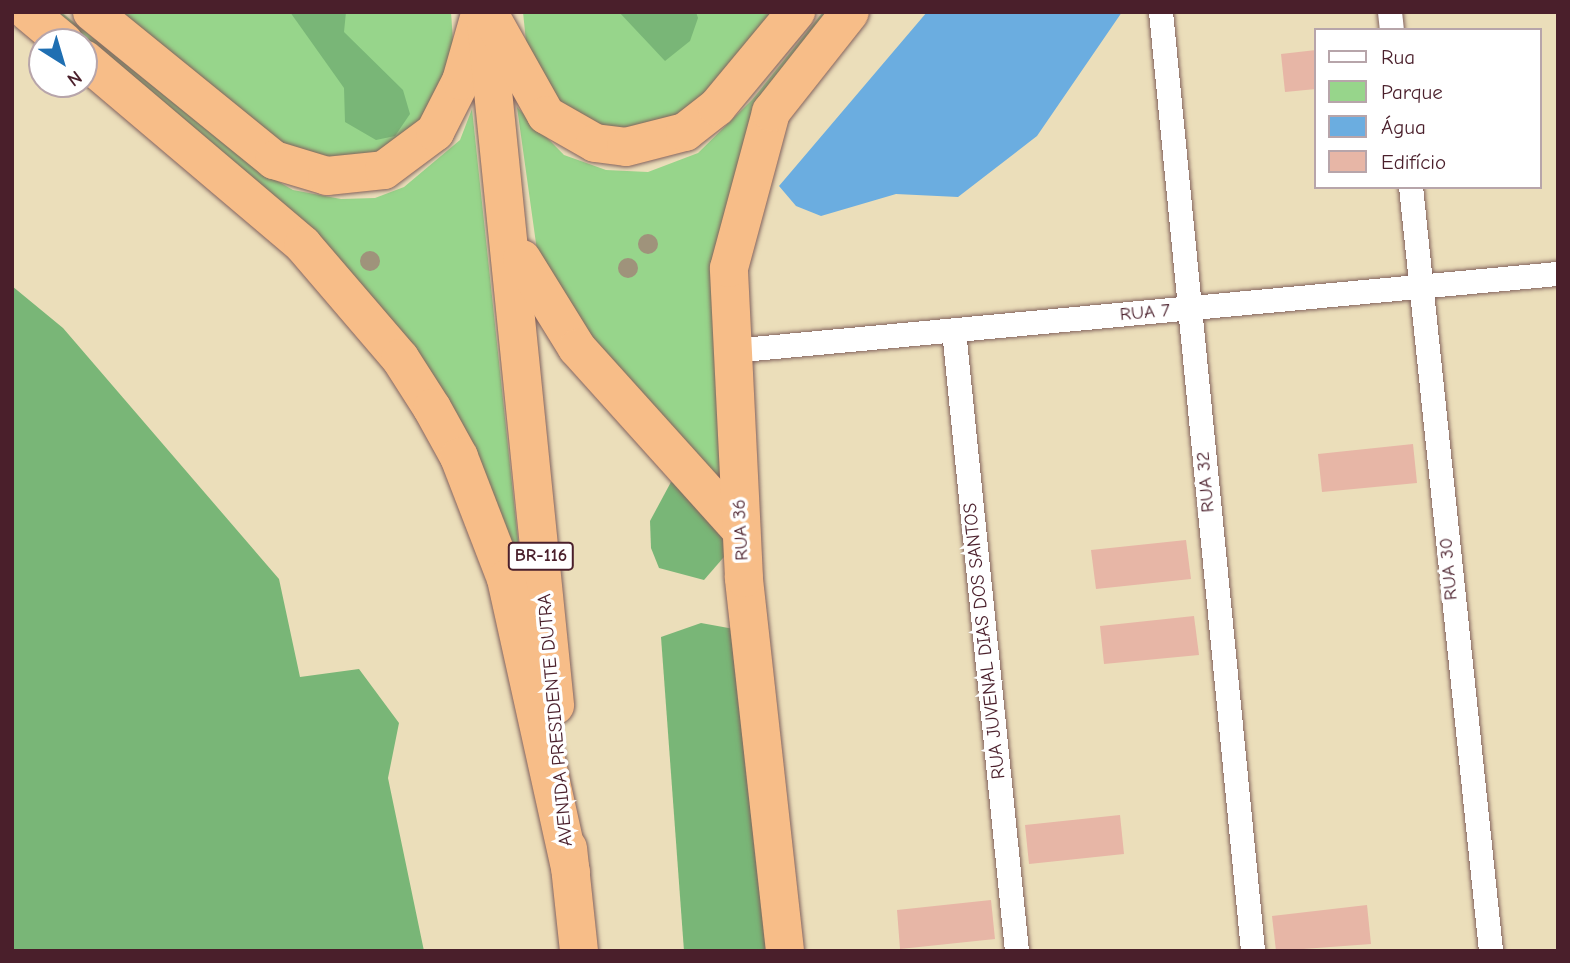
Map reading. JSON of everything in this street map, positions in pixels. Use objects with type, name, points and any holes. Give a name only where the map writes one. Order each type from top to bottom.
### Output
[{"type":"highway","points":[[28,12],[47,28]]},
{"type":"highway","points":[[92,12],[274,160],[327,176],[384,170],[435,132],[461,81],[485,12]]},
{"type":"highway","points":[[485,12],[546,115],[594,142],[626,147],[685,132],[717,107],[796,12]]},
{"type":"highway","name":"BR-116","points":[[485,12],[512,238]]},
{"type":"highway","name":"RUA 36","points":[[785,951],[741,530],[729,268],[771,112],[850,12]]},
{"type":"highway","points":[[98,71],[303,245],[400,358],[432,408],[459,457],[506,579],[571,873]]},
{"type":"highway","points":[[512,238],[536,290],[577,348],[741,530]]},
{"type":"highway","name":"AVENIDA PRESIDENTE DUTRA","points":[[512,238],[579,951]]},
{"type":"street","name":"RUA 32","points":[[1161,12],[1191,309],[1228,739],[1253,951]]},
{"type":"street","name":"RUA 30","points":[[1411,189],[1491,951]]},
{"type":"street","name":"RUA 7","points":[[732,351],[1558,274]]},
{"type":"street","name":"RUA JUVENAL DIAS DOS SANTOS","points":[[954,331],[1017,951]]},
{"type":"green space","points":[[42,12],[61,12],[81,28],[62,28]]},
{"type":"green space","points":[[105,12],[451,12],[454,56],[404,154],[303,161]]},
{"type":"green space","points":[[290,12],[346,12],[344,32],[403,90],[410,114],[395,136],[376,140],[345,122],[344,88]]},
{"type":"green space","points":[[523,12],[785,12],[666,135],[571,122],[528,61]]},
{"type":"green space","points":[[619,12],[696,12],[698,18],[690,41],[665,61]]},
{"type":"green space","points":[[823,12],[836,12],[743,148],[737,519],[598,359],[540,272],[517,107],[564,155],[606,170],[648,172],[698,153],[752,100]]},
{"type":"green space","points":[[98,42],[253,167],[293,190],[341,199],[375,198],[404,187],[460,140],[472,109],[521,568],[431,386],[379,304],[299,221],[98,58]]},
{"type":"green space","points":[[12,286],[63,328],[279,579],[300,677],[359,669],[399,723],[388,778],[424,951],[12,951]]},
{"type":"green space","points":[[671,482],[697,492],[730,550],[704,580],[659,568],[651,548],[650,521]]},
{"type":"green space","points":[[701,623],[734,629],[788,951],[684,951],[661,637]]},
{"type":"water","points":[[927,12],[1122,12],[1037,136],[958,197],[896,194],[821,216],[796,206],[779,186]]},
{"type":"building","points":[[1314,50],[1314,89],[1285,92],[1281,54]]},
{"type":"building","points":[[1413,444],[1417,483],[1322,492],[1318,454]]},
{"type":"building","points":[[1186,540],[1191,579],[1096,589],[1091,550]]},
{"type":"building","points":[[1194,616],[1199,655],[1104,664],[1100,626]]},
{"type":"building","points":[[1120,815],[1124,854],[1029,864],[1025,825]]},
{"type":"building","points":[[991,900],[995,939],[900,949],[897,910]]},
{"type":"building","points":[[1367,905],[1371,944],[1276,951],[1272,916]]}]
